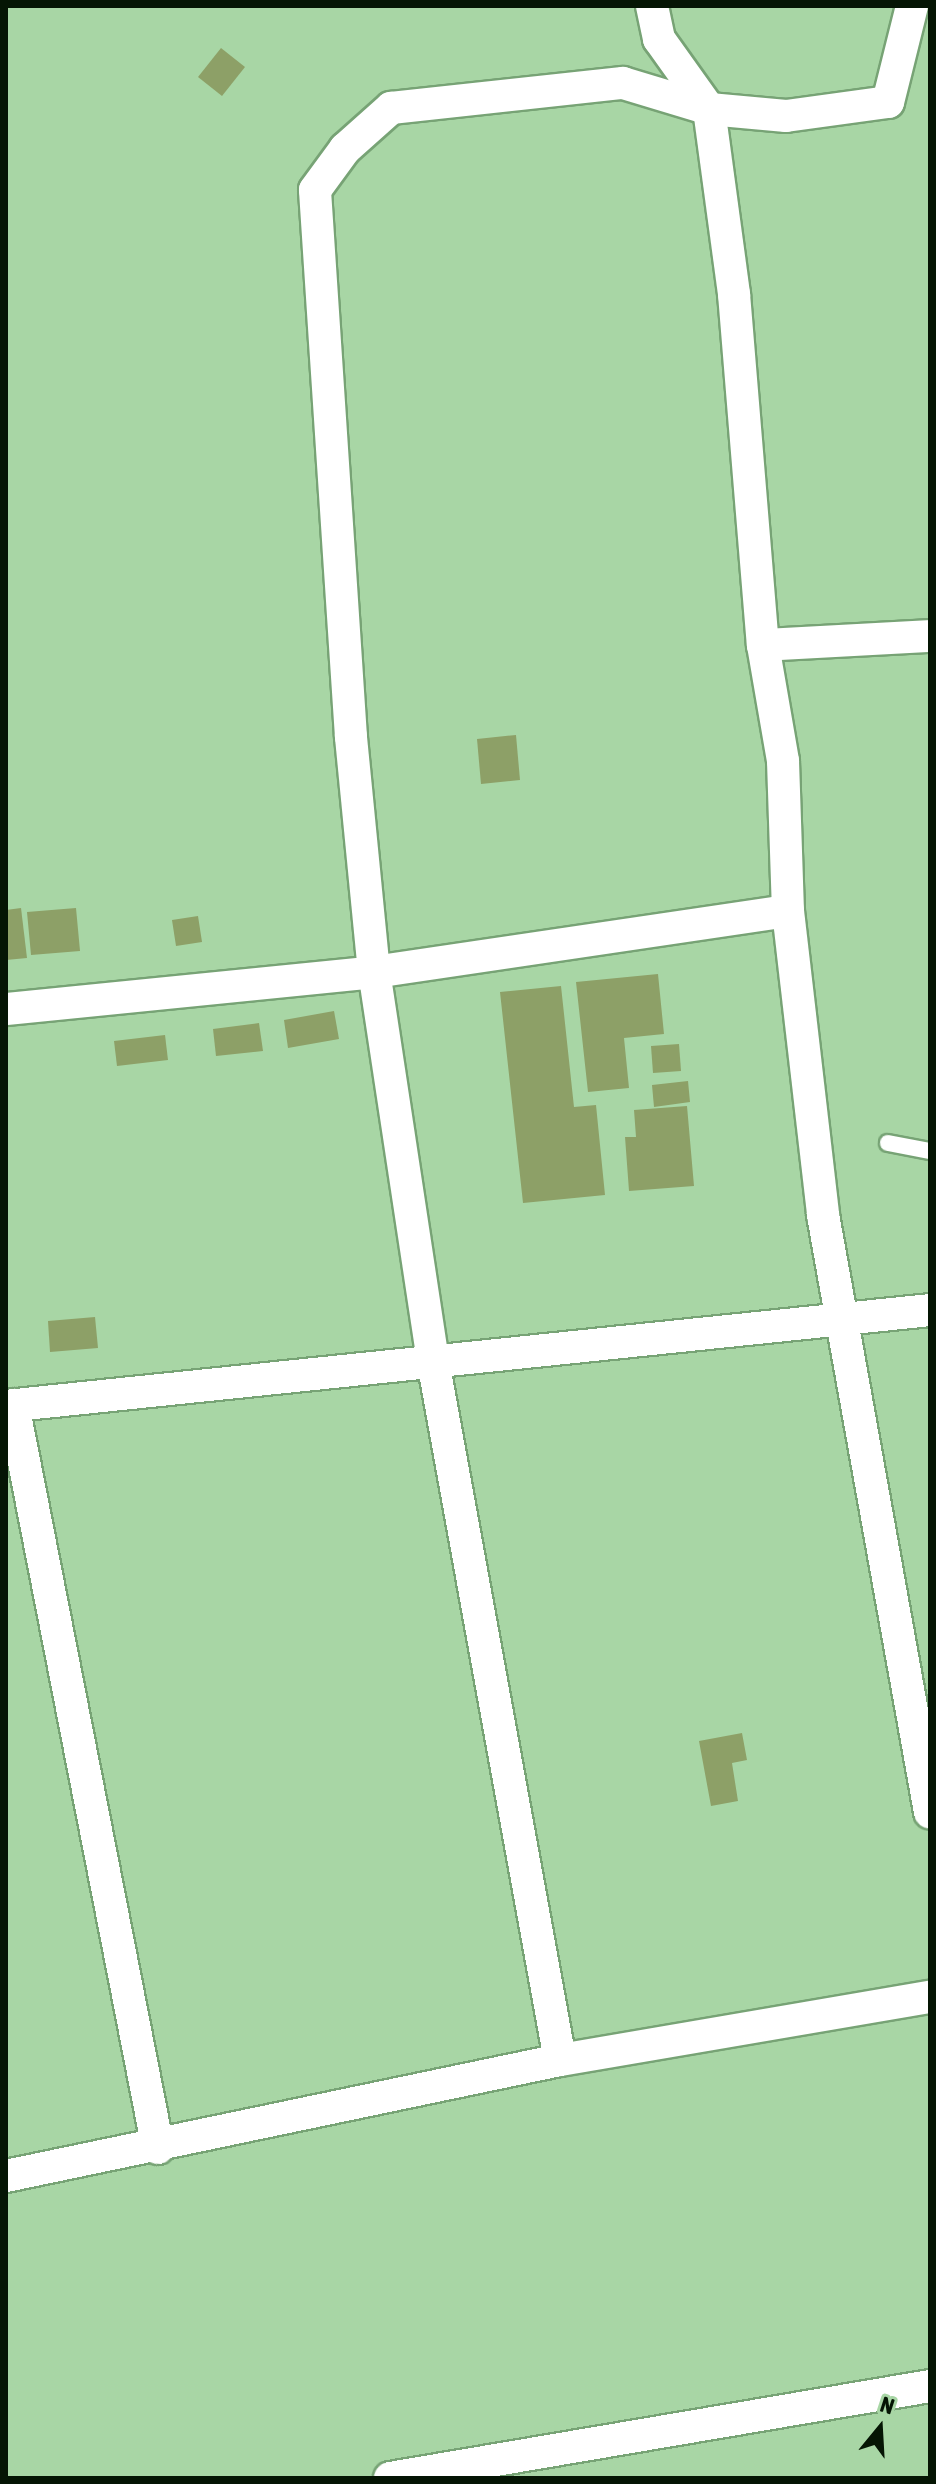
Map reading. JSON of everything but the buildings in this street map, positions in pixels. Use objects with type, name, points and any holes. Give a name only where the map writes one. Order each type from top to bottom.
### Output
[{"type":"street","points":[[652,6],[659,39],[709,109],[734,294],[763,645],[783,761],[788,911],[823,1215],[847,1318],[930,1812]]},
{"type":"street","points":[[560,2060],[433,1361],[374,972],[315,190],[345,149],[391,108],[623,83],[709,109],[786,116],[888,102],[912,6]]},
{"type":"street","points":[[763,645],[930,636]]},
{"type":"street","points":[[6,1009],[374,972],[788,911]]},
{"type":"street","points":[[158,2148],[10,1405],[930,1310]]},
{"type":"street","points":[[6,2176],[158,2148],[560,2060],[930,1997]]},
{"type":"street","points":[[390,2478],[544,2465],[930,2386]]},
{"type":"lane","points":[[888,1143],[930,1151]]}]
